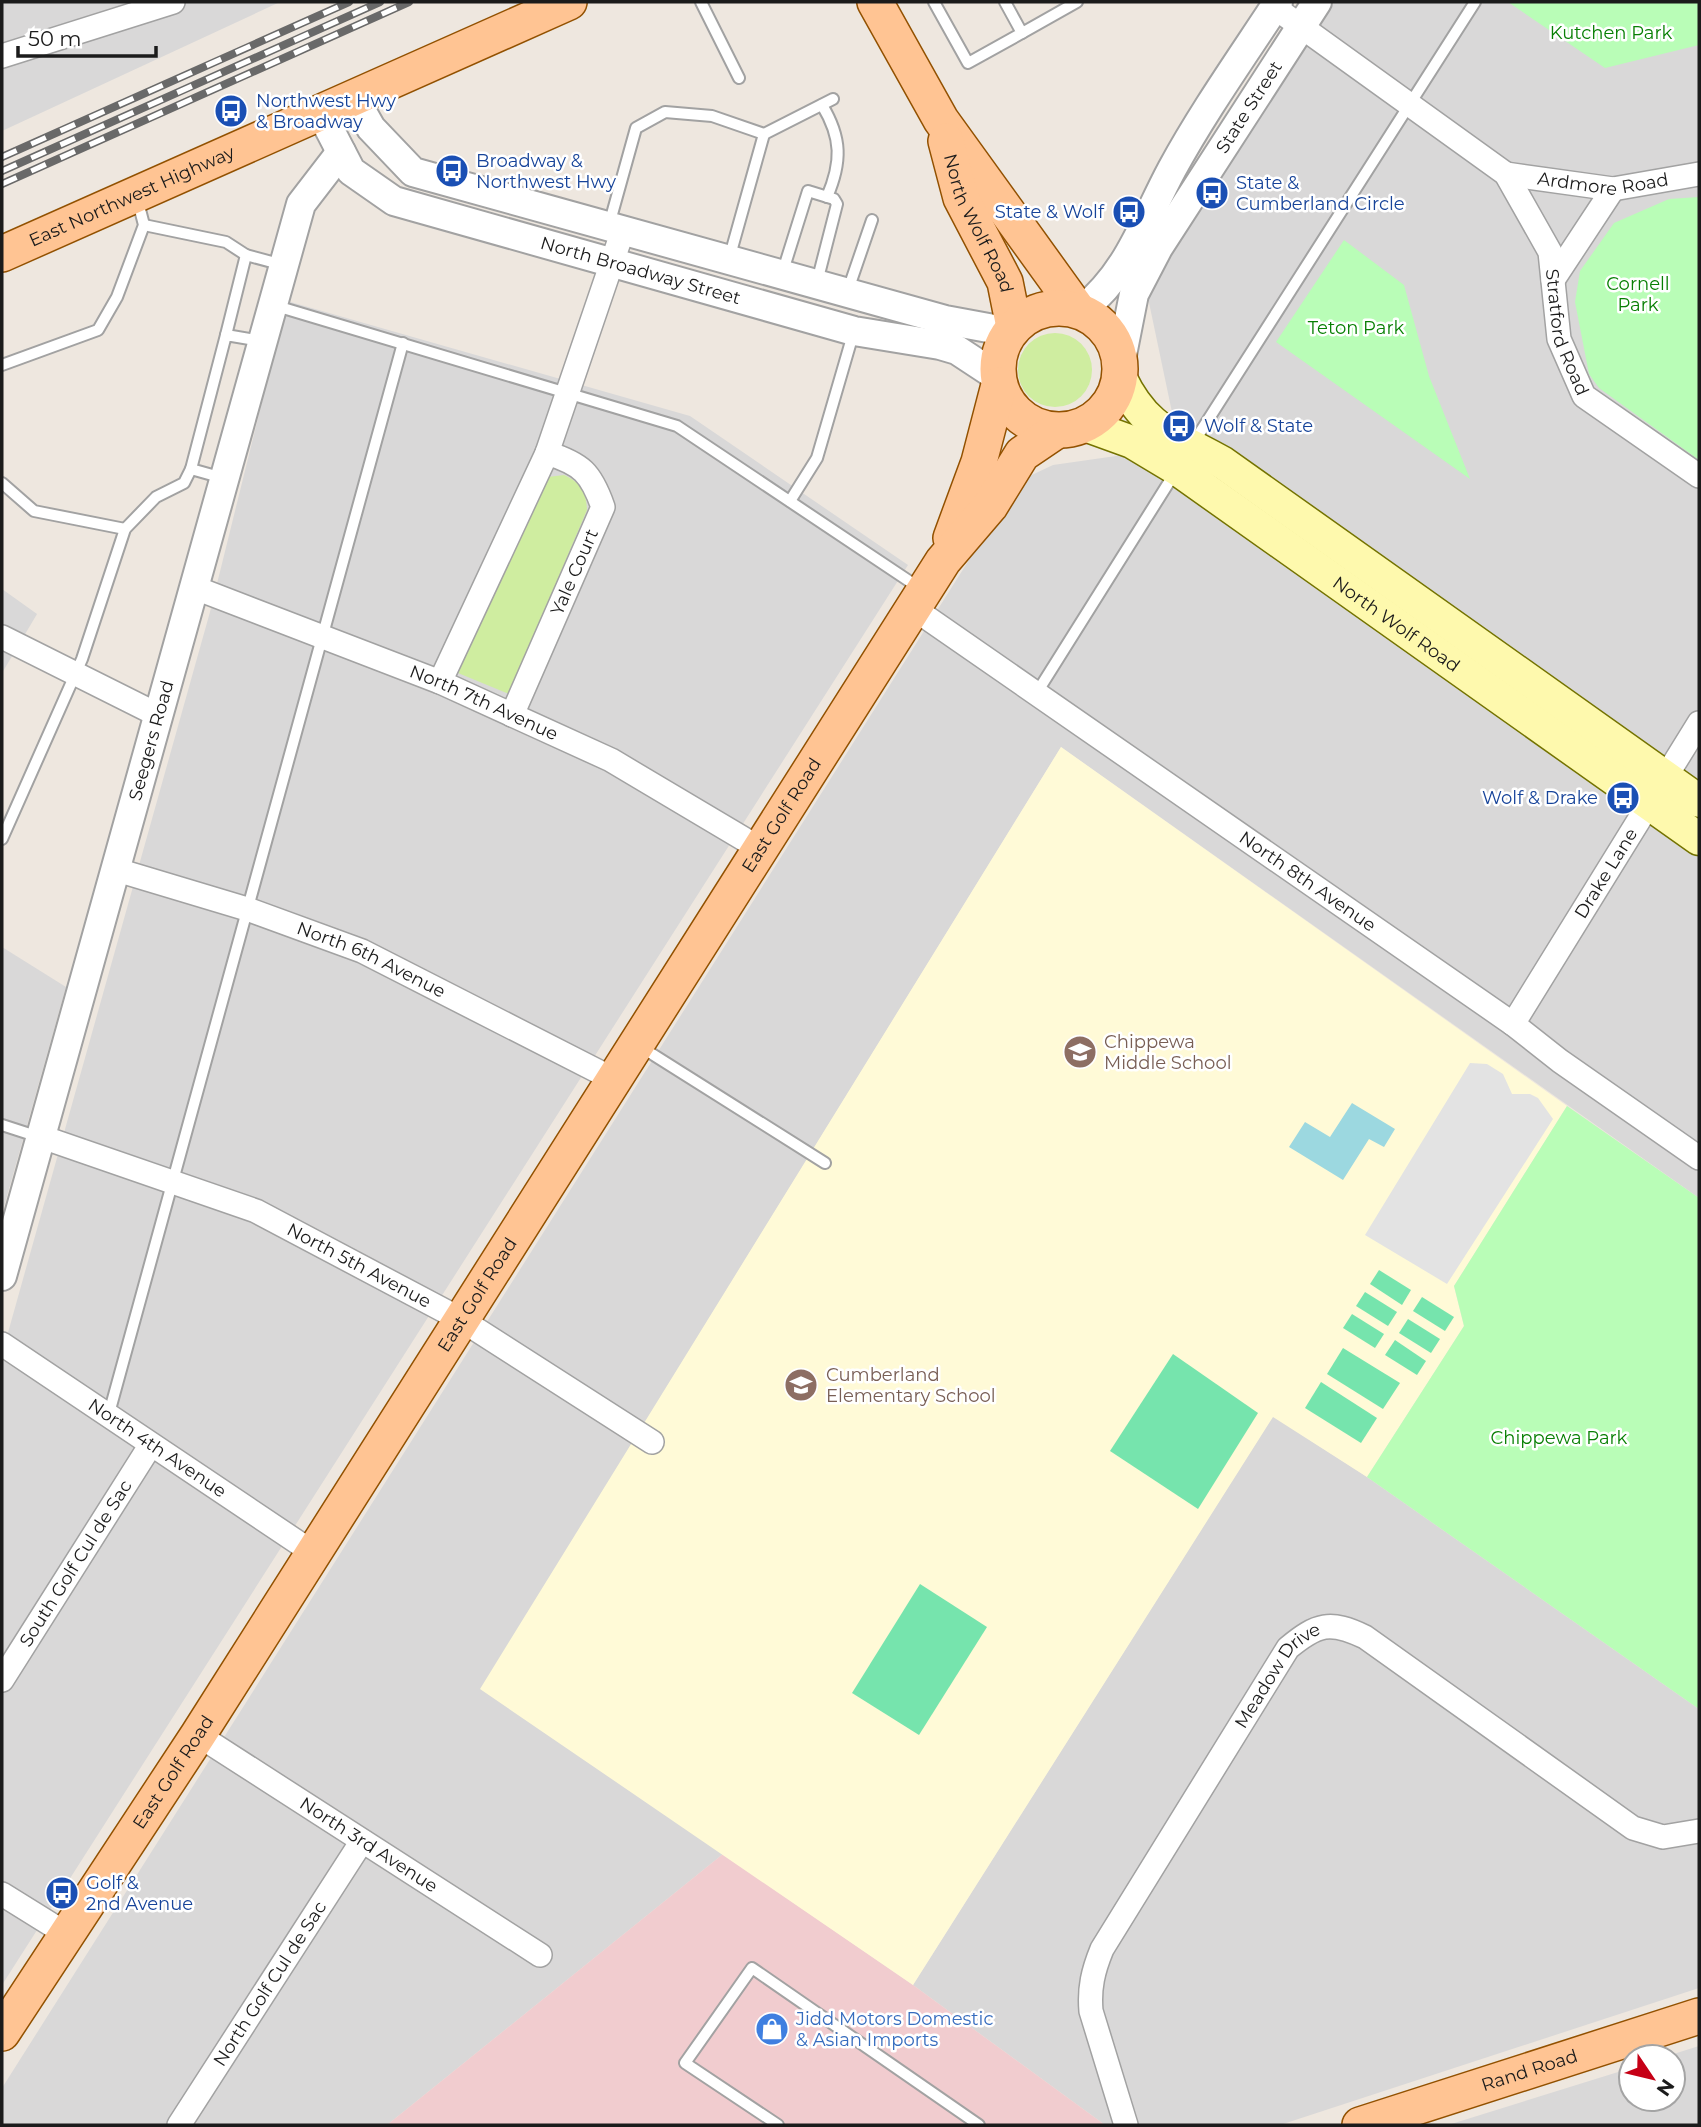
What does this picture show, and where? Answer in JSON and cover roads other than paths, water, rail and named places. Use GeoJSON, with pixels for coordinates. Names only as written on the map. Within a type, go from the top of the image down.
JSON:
{"type":"FeatureCollection","features":[{"type":"Feature","properties":{"kind":"main road","name":"East Northwest Highway"},"geometry":{"type":"LineString","coordinates":[[2,254],[140,210],[321,113],[569,2]]}},
{"type":"Feature","properties":{"kind":"main road","name":"North Wolf Road"},"geometry":{"type":"LineString","coordinates":[[875,2],[941,120],[1079,311]]}},
{"type":"Feature","properties":{"kind":"main road","name":"North Wolf Road"},"geometry":{"type":"LineString","coordinates":[[941,120],[961,198],[1005,282],[1012,329]]}},
{"type":"Feature","properties":{"kind":"main road"},"geometry":{"type":"LineString","coordinates":[[1055,307],[1079,311],[1101,324],[1115,342],[1120,371],[1114,397],[1101,413],[1070,428],[1037,427],[1020,417],[1007,403],[998,381],[1002,345],[1012,329],[1033,313],[1055,307]]}},
{"type":"Feature","properties":{"kind":"main road","name":"North Wolf Road"},"geometry":{"type":"LineString","coordinates":[[1120,371],[1132,403],[1184,457],[1657,790],[1699,839]]}},
{"type":"Feature","properties":{"kind":"main road","name":"East Golf Road"},"geometry":{"type":"LineString","coordinates":[[943,561],[979,462],[998,381]]}},
{"type":"Feature","properties":{"kind":"main road","name":"North Wolf Road"},"geometry":{"type":"LineString","coordinates":[[1070,428],[1184,457]]}},
{"type":"Feature","properties":{"kind":"main road","name":"East Golf Road"},"geometry":{"type":"LineString","coordinates":[[4,2034],[198,1735],[943,561],[990,506],[1022,454],[1070,428]]}},
{"type":"Feature","properties":{"kind":"main road","name":"North Wolf Road"},"geometry":{"type":"LineString","coordinates":[[1657,790],[1699,802]]}},
{"type":"Feature","properties":{"kind":"main road","name":"Rand Road"},"geometry":{"type":"LineString","coordinates":[[1360,2125],[1699,2016]]}},
{"type":"Feature","properties":{"kind":"street"},"geometry":{"type":"LineString","coordinates":[[2,56],[173,2]]}},
{"type":"Feature","properties":{"kind":"street","name":"State Street"},"geometry":{"type":"LineString","coordinates":[[1120,371],[1135,295],[1158,248],[1317,2]]}},
{"type":"Feature","properties":{"kind":"street","name":"State Street"},"geometry":{"type":"LineString","coordinates":[[1079,311],[1101,295],[1127,262],[1172,168],[1272,4]]}},
{"type":"Feature","properties":{"kind":"street","name":"Stratford Road"},"geometry":{"type":"LineString","coordinates":[[1272,4],[1506,174],[1550,252],[1559,339],[1584,396],[1699,476]]}},
{"type":"Feature","properties":{"kind":"street","name":"North Broadway Street"},"geometry":{"type":"LineString","coordinates":[[354,98],[370,128],[413,172],[615,231],[945,320],[1012,329]]}},
{"type":"Feature","properties":{"kind":"street"},"geometry":{"type":"LineString","coordinates":[[321,113],[346,130],[372,159],[389,170],[413,172]]}},
{"type":"Feature","properties":{"kind":"street","name":"North Broadway Street"},"geometry":{"type":"LineString","coordinates":[[321,113],[351,171],[394,201],[854,331],[957,350],[998,381]]}},
{"type":"Feature","properties":{"kind":"street","name":"Seegers Road"},"geometry":{"type":"LineString","coordinates":[[2,1276],[301,204],[341,152]]}},
{"type":"Feature","properties":{"kind":"street","name":"Ardmore Road"},"geometry":{"type":"LineString","coordinates":[[1506,174],[1613,189],[1699,174]]}},
{"type":"Feature","properties":{"kind":"street"},"geometry":{"type":"LineString","coordinates":[[301,204],[363,180]]}},
{"type":"Feature","properties":{"kind":"street"},"geometry":{"type":"LineString","coordinates":[[1553,280],[1613,189]]}},
{"type":"Feature","properties":{"kind":"street"},"geometry":{"type":"LineString","coordinates":[[440,682],[547,453],[570,392],[611,264],[615,231]]}},
{"type":"Feature","properties":{"kind":"street","name":"Yale Court"},"geometry":{"type":"LineString","coordinates":[[512,715],[603,507],[594,480],[573,461],[547,453]]}},
{"type":"Feature","properties":{"kind":"street","name":"North 7th Avenue"},"geometry":{"type":"LineString","coordinates":[[193,587],[440,682],[611,760],[759,848]]}},
{"type":"Feature","properties":{"kind":"street","name":"North 8th Avenue"},"geometry":{"type":"LineString","coordinates":[[918,600],[1036,694],[1513,1024],[1560,1061],[1699,1158]]}},
{"type":"Feature","properties":{"kind":"street"},"geometry":{"type":"LineString","coordinates":[[2,637],[158,715]]}},
{"type":"Feature","properties":{"kind":"street","name":"Drake Lane"},"geometry":{"type":"LineString","coordinates":[[1513,1024],[1699,723]]}},
{"type":"Feature","properties":{"kind":"street","name":"North 6th Avenue"},"geometry":{"type":"LineString","coordinates":[[117,870],[247,909],[362,951],[613,1079]]}},
{"type":"Feature","properties":{"kind":"street","name":"North 5th Avenue"},"geometry":{"type":"LineString","coordinates":[[42,1137],[256,1211],[460,1319],[652,1442]]}},
{"type":"Feature","properties":{"kind":"street","name":"North 4th Avenue"},"geometry":{"type":"LineString","coordinates":[[2,1344],[150,1446],[312,1552]]}},
{"type":"Feature","properties":{"kind":"street","name":"South Golf Cul de Sac"},"geometry":{"type":"LineString","coordinates":[[2,1680],[150,1446]]}},
{"type":"Feature","properties":{"kind":"street","name":"Meadow Drive"},"geometry":{"type":"LineString","coordinates":[[1126,2125],[1091,2011],[1089,1992],[1092,1974],[1102,1949],[1288,1648],[1305,1634],[1325,1625],[1344,1627],[1365,1637],[1633,1828],[1662,1837],[1699,1831]]}},
{"type":"Feature","properties":{"kind":"street","name":"North 3rd Avenue"},"geometry":{"type":"LineString","coordinates":[[198,1735],[540,1955]]}},
{"type":"Feature","properties":{"kind":"street","name":"North Golf Cul de Sac"},"geometry":{"type":"LineString","coordinates":[[179,2125],[362,1841]]}},
{"type":"Feature","properties":{"kind":"street"},"geometry":{"type":"LineString","coordinates":[[2,1894],[68,1935]]}},
{"type":"Feature","properties":{"kind":"lane"},"geometry":{"type":"LineString","coordinates":[[701,2],[739,78]]}},
{"type":"Feature","properties":{"kind":"lane"},"geometry":{"type":"LineString","coordinates":[[934,2],[968,63],[1077,2]]}},
{"type":"Feature","properties":{"kind":"lane"},"geometry":{"type":"LineString","coordinates":[[1005,2],[1022,33]]}},
{"type":"Feature","properties":{"kind":"lane"},"geometry":{"type":"LineString","coordinates":[[1036,694],[1475,2]]}},
{"type":"Feature","properties":{"kind":"lane"},"geometry":{"type":"LineString","coordinates":[[615,231],[636,128],[665,112],[712,116],[764,134],[827,102],[838,142],[835,180],[827,197]]}},
{"type":"Feature","properties":{"kind":"lane"},"geometry":{"type":"LineString","coordinates":[[729,261],[764,134]]}},
{"type":"Feature","properties":{"kind":"lane"},"geometry":{"type":"LineString","coordinates":[[781,276],[808,191],[827,197],[837,204],[816,285]]}},
{"type":"Feature","properties":{"kind":"lane"},"geometry":{"type":"LineString","coordinates":[[2,365],[98,330],[117,297],[140,210],[226,242],[246,255],[283,265]]}},
{"type":"Feature","properties":{"kind":"lane"},"geometry":{"type":"LineString","coordinates":[[847,293],[872,220]]}},
{"type":"Feature","properties":{"kind":"lane"},"geometry":{"type":"LineString","coordinates":[[2,839],[76,674],[125,529],[156,498],[184,483],[191,468],[246,255]]}},
{"type":"Feature","properties":{"kind":"lane"},"geometry":{"type":"LineString","coordinates":[[271,305],[677,426],[790,501],[918,600]]}},
{"type":"Feature","properties":{"kind":"lane"},"geometry":{"type":"LineString","coordinates":[[790,501],[817,458],[854,331]]}},
{"type":"Feature","properties":{"kind":"lane"},"geometry":{"type":"LineString","coordinates":[[226,335],[261,341]]}},
{"type":"Feature","properties":{"kind":"lane"},"geometry":{"type":"LineString","coordinates":[[108,1417],[403,344]]}},
{"type":"Feature","properties":{"kind":"lane"},"geometry":{"type":"LineString","coordinates":[[191,468],[223,478]]}},
{"type":"Feature","properties":{"kind":"lane"},"geometry":{"type":"LineString","coordinates":[[2,483],[34,511],[125,529]]}},
{"type":"Feature","properties":{"kind":"lane"},"geometry":{"type":"LineString","coordinates":[[636,1043],[825,1163]]}},
{"type":"Feature","properties":{"kind":"lane"},"geometry":{"type":"LineString","coordinates":[[2,1125],[42,1137]]}},
{"type":"Feature","properties":{"kind":"lane"},"geometry":{"type":"LineString","coordinates":[[778,2125],[685,2063],[752,1968],[976,2124]]}},
{"type":"Feature","properties":{"kind":"water"},"geometry":{"type":"Polygon","coordinates":[[[1352,1103],[1395,1129],[1384,1147],[1369,1139],[1343,1180],[1289,1147],[1305,1122],[1330,1137],[1352,1103]]]}},
{"type":"Feature","properties":{"kind":"railway"},"geometry":{"type":"LineString","coordinates":[[2,157],[349,2]]}},
{"type":"Feature","properties":{"kind":"railway"},"geometry":{"type":"LineString","coordinates":[[2,171],[380,2]]}},
{"type":"Feature","properties":{"kind":"railway"},"geometry":{"type":"LineString","coordinates":[[2,184],[409,2]]}},
{"type":"Feature","properties":{"kind":"place","name":"Northwest Hwy & Broadway"},"geometry":{"type":"Point","coordinates":[231,111]}},
{"type":"Feature","properties":{"kind":"place","name":"Broadway & Northwest Hwy"},"geometry":{"type":"Point","coordinates":[452,171]}},
{"type":"Feature","properties":{"kind":"place","name":"State & Cumberland Circle"},"geometry":{"type":"Point","coordinates":[1212,193]}},
{"type":"Feature","properties":{"kind":"place","name":"State & Wolf"},"geometry":{"type":"Point","coordinates":[1129,212]}},
{"type":"Feature","properties":{"kind":"place","name":"Wolf & State"},"geometry":{"type":"Point","coordinates":[1179,426]}},
{"type":"Feature","properties":{"kind":"place","name":"Wolf & Drake"},"geometry":{"type":"Point","coordinates":[1623,798]}},
{"type":"Feature","properties":{"kind":"place","name":"Chippewa Middle School"},"geometry":{"type":"Point","coordinates":[1080,1052]}},
{"type":"Feature","properties":{"kind":"place","name":"Cumberland Elementary School"},"geometry":{"type":"Point","coordinates":[801,1385]}},
{"type":"Feature","properties":{"kind":"place","name":"Golf & 2nd Avenue"},"geometry":{"type":"Point","coordinates":[62,1893]}},
{"type":"Feature","properties":{"kind":"place","name":"Jidd Motors Domestic & Asian Imports"},"geometry":{"type":"Point","coordinates":[772,2029]}},
{"type":"Feature","properties":{"kind":"park label","name":"Kutchen Park"},"geometry":{"type":"Point","coordinates":[1611,33]}},
{"type":"Feature","properties":{"kind":"park label","name":"Cornell Park"},"geometry":{"type":"Point","coordinates":[1638,294]}},
{"type":"Feature","properties":{"kind":"park label","name":"Teton Park"},"geometry":{"type":"Point","coordinates":[1356,328]}},
{"type":"Feature","properties":{"kind":"park label","name":"Chippewa Park"},"geometry":{"type":"Point","coordinates":[1559,1438]}}]}
